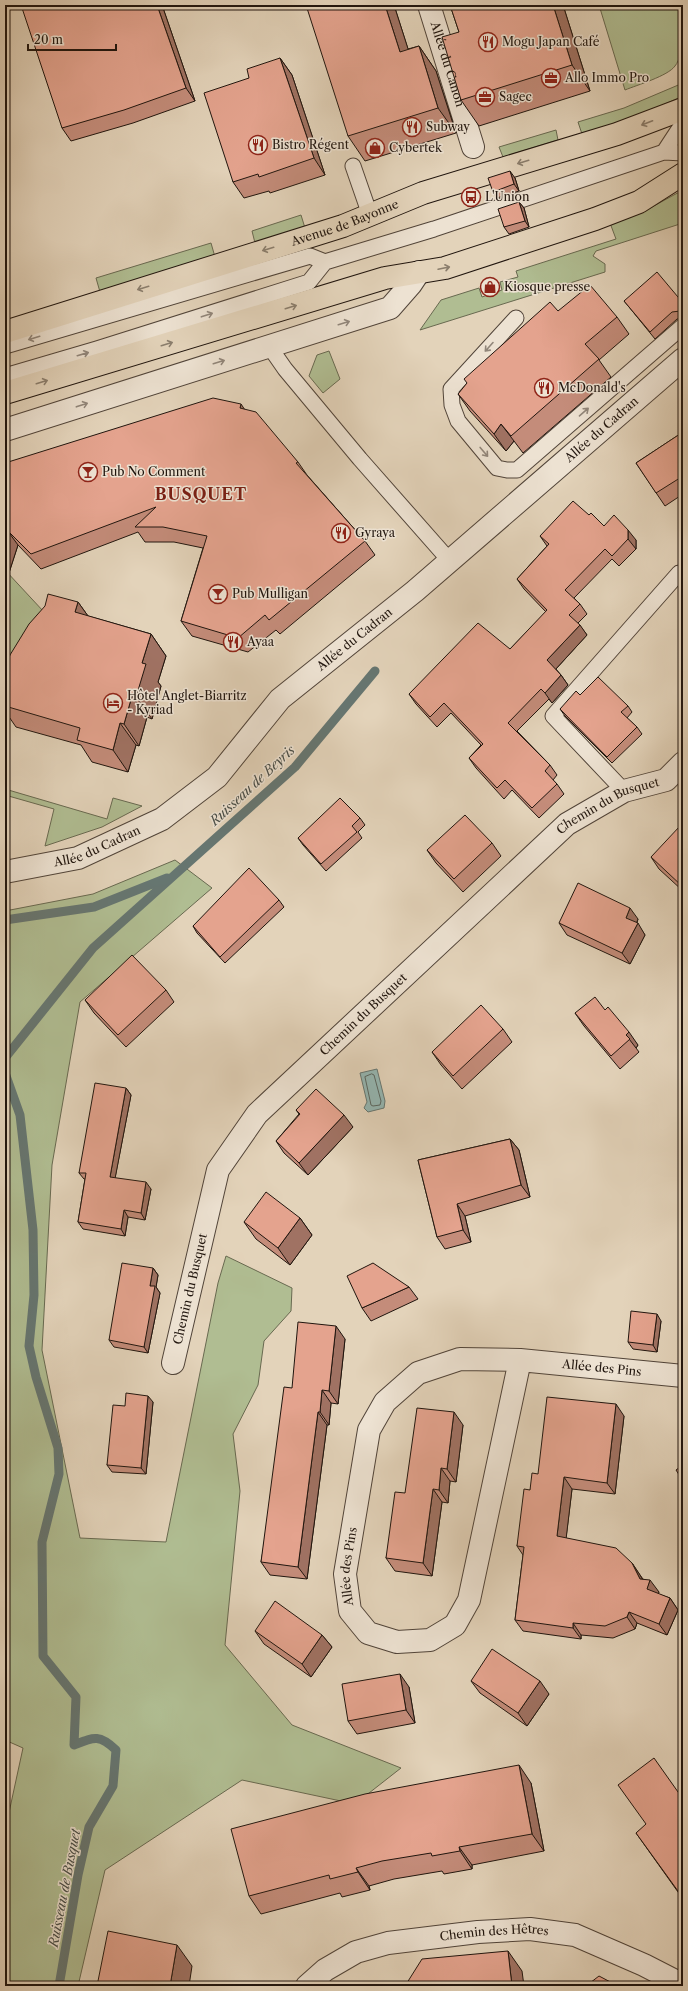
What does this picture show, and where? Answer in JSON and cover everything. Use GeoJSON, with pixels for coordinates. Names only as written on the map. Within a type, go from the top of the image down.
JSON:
{"type":"FeatureCollection","features":[{"type":"Feature","properties":{"kind":"main road","name":"Avenue de Bayonne"},"geometry":{"type":"LineString","coordinates":[[5,332],[343,226],[423,193],[617,134],[683,109]]}},
{"type":"Feature","properties":{"kind":"main road"},"geometry":{"type":"LineString","coordinates":[[5,393],[385,278],[445,268],[596,219],[639,202],[683,174]]}},
{"type":"Feature","properties":{"kind":"street","name":"Allée du Canon"},"geometry":{"type":"LineString","coordinates":[[429,5],[473,147]]}},
{"type":"Feature","properties":{"kind":"street"},"geometry":{"type":"LineString","coordinates":[[5,430],[390,308],[411,284],[419,272]]}},
{"type":"Feature","properties":{"kind":"street","name":"Allée du Cadran"},"geometry":{"type":"LineString","coordinates":[[5,872],[78,858],[162,819],[217,777],[280,699],[414,591],[683,359]]}},
{"type":"Feature","properties":{"kind":"street","name":"Chemin du Busquet"},"geometry":{"type":"LineString","coordinates":[[173,1363],[218,1170],[257,1114],[567,824],[624,791],[666,780],[683,763]]}},
{"type":"Feature","properties":{"kind":"street","name":"Allée des Pins"},"geometry":{"type":"LineString","coordinates":[[520,1360],[469,1600],[455,1625],[430,1640],[397,1642],[368,1633],[350,1611],[345,1574],[369,1430],[385,1402],[418,1373],[460,1359],[520,1360],[683,1376]]}},
{"type":"Feature","properties":{"kind":"street","name":"Chemin des Hêtres"},"geometry":{"type":"LineString","coordinates":[[307,1986],[326,1970],[356,1952],[388,1943],[478,1932],[530,1929],[575,1935],[683,1984]]}},
{"type":"Feature","properties":{"kind":"lane"},"geometry":{"type":"LineString","coordinates":[[664,152],[683,123]]}},
{"type":"Feature","properties":{"kind":"lane"},"geometry":{"type":"LineString","coordinates":[[5,376],[98,350],[309,282],[325,262],[434,229],[664,152],[683,153]]}},
{"type":"Feature","properties":{"kind":"lane"},"geometry":{"type":"LineString","coordinates":[[353,166],[370,215]]}},
{"type":"Feature","properties":{"kind":"lane"},"geometry":{"type":"LineString","coordinates":[[5,346],[310,256],[325,262]]}},
{"type":"Feature","properties":{"kind":"lane"},"geometry":{"type":"LineString","coordinates":[[516,318],[451,389],[452,405],[458,421],[497,468],[507,470],[517,470],[683,326]]}},
{"type":"Feature","properties":{"kind":"lane"},"geometry":{"type":"LineString","coordinates":[[269,346],[285,369],[360,459],[449,560]]}},
{"type":"Feature","properties":{"kind":"lane"},"geometry":{"type":"LineString","coordinates":[[624,791],[553,716],[679,573]]}},
{"type":"Feature","properties":{"kind":"green space"},"geometry":{"type":"Polygon","coordinates":[[[599,5],[683,5],[682,45],[678,61],[675,66],[659,77],[625,90],[599,5]]]}},
{"type":"Feature","properties":{"kind":"green space"},"geometry":{"type":"Polygon","coordinates":[[[683,83],[683,96],[631,119],[582,134],[578,122],[624,108],[683,83]]]}},
{"type":"Feature","properties":{"kind":"green space"},"geometry":{"type":"Polygon","coordinates":[[[556,130],[558,140],[503,157],[499,147],[556,130]]]}},
{"type":"Feature","properties":{"kind":"green space"},"geometry":{"type":"Polygon","coordinates":[[[683,190],[683,223],[596,251],[593,256],[605,264],[605,272],[420,330],[441,300],[479,288],[482,297],[502,290],[500,282],[518,277],[516,271],[616,239],[610,223],[650,208],[683,190]]]}},
{"type":"Feature","properties":{"kind":"green space"},"geometry":{"type":"Polygon","coordinates":[[[301,215],[305,228],[255,243],[252,231],[301,215]]]}},
{"type":"Feature","properties":{"kind":"green space"},"geometry":{"type":"Polygon","coordinates":[[[211,243],[215,257],[100,292],[96,278],[211,243]]]}},
{"type":"Feature","properties":{"kind":"green space"},"geometry":{"type":"Polygon","coordinates":[[[329,351],[340,379],[323,393],[309,376],[317,355],[329,351]]]}},
{"type":"Feature","properties":{"kind":"green space"},"geometry":{"type":"Polygon","coordinates":[[[5,570],[44,612],[5,687],[6,584],[5,570]]]}},
{"type":"Feature","properties":{"kind":"green space"},"geometry":{"type":"Polygon","coordinates":[[[5,789],[107,819],[113,798],[142,806],[102,827],[45,846],[54,809],[5,795],[5,789]]]}},
{"type":"Feature","properties":{"kind":"green space"},"geometry":{"type":"Polygon","coordinates":[[[175,860],[212,888],[80,1002],[52,1165],[42,1350],[80,1538],[166,1542],[218,1283],[226,1256],[292,1288],[291,1311],[264,1341],[258,1385],[233,1434],[240,1491],[225,1645],[292,1725],[401,1768],[355,1804],[242,1780],[105,1870],[78,1986],[5,1986],[5,1831],[23,1748],[5,1740],[5,911],[93,894],[175,860]]]}},
{"type":"Feature","properties":{"kind":"water"},"geometry":{"type":"Polygon","coordinates":[[[377,1069],[385,1101],[384,1108],[368,1112],[364,1108],[367,1102],[360,1073],[377,1069]]]}},
{"type":"Feature","properties":{"kind":"building"},"geometry":{"type":"Polygon","coordinates":[[[21,5],[157,5],[186,88],[124,110],[62,128],[21,5]]]}},
{"type":"Feature","properties":{"kind":"building"},"geometry":{"type":"Polygon","coordinates":[[[306,5],[385,5],[400,52],[419,46],[438,108],[348,136],[306,5]]]}},
{"type":"Feature","properties":{"kind":"building"},"geometry":{"type":"Polygon","coordinates":[[[450,5],[553,5],[572,65],[461,100],[442,37],[459,32],[450,5]]]}},
{"type":"Feature","properties":{"kind":"building","name":"Bistro Régent"},"geometry":{"type":"Polygon","coordinates":[[[280,58],[314,158],[259,177],[258,174],[233,182],[204,93],[249,78],[247,69],[280,58]]]}},
{"type":"Feature","properties":{"kind":"building"},"geometry":{"type":"Polygon","coordinates":[[[510,171],[514,184],[493,192],[488,178],[510,171]]]}},
{"type":"Feature","properties":{"kind":"building"},"geometry":{"type":"Polygon","coordinates":[[[519,202],[525,221],[504,227],[498,209],[519,202]]]}},
{"type":"Feature","properties":{"kind":"building"},"geometry":{"type":"Polygon","coordinates":[[[657,272],[683,303],[683,308],[680,311],[672,312],[650,332],[624,301],[657,272]]]}},
{"type":"Feature","properties":{"kind":"building"},"geometry":{"type":"Polygon","coordinates":[[[590,285],[617,317],[585,344],[599,359],[511,436],[501,424],[494,434],[458,394],[467,383],[464,379],[550,302],[558,311],[590,285]]]}},
{"type":"Feature","properties":{"kind":"building"},"geometry":{"type":"Polygon","coordinates":[[[213,398],[241,404],[240,408],[256,412],[298,462],[296,463],[365,541],[269,620],[265,615],[238,638],[181,621],[207,536],[163,527],[135,527],[156,507],[31,554],[7,530],[5,538],[5,463],[213,398]]]}},
{"type":"Feature","properties":{"kind":"building"},"geometry":{"type":"Polygon","coordinates":[[[683,432],[683,476],[656,493],[636,463],[683,432]]]}},
{"type":"Feature","properties":{"kind":"building"},"geometry":{"type":"Polygon","coordinates":[[[573,501],[589,515],[591,513],[604,526],[614,515],[628,530],[628,539],[612,556],[605,549],[565,590],[580,604],[569,615],[580,625],[547,660],[561,675],[545,693],[541,689],[508,723],[550,765],[545,771],[557,784],[532,808],[505,780],[497,788],[469,758],[483,744],[444,703],[430,717],[409,694],[478,623],[510,649],[547,610],[517,579],[549,544],[540,536],[573,501]]]}},
{"type":"Feature","properties":{"kind":"building"},"geometry":{"type":"Polygon","coordinates":[[[48,594],[78,602],[75,612],[151,634],[142,663],[146,664],[136,697],[132,696],[124,724],[120,723],[113,750],[77,740],[80,728],[5,706],[5,692],[8,683],[5,683],[5,670],[10,655],[29,624],[45,606],[48,594]]]}},
{"type":"Feature","properties":{"kind":"building"},"geometry":{"type":"Polygon","coordinates":[[[598,677],[628,706],[621,712],[637,727],[607,757],[560,709],[576,691],[580,695],[598,677]]]}},
{"type":"Feature","properties":{"kind":"building"},"geometry":{"type":"Polygon","coordinates":[[[340,798],[360,818],[352,826],[357,832],[321,864],[298,838],[340,798]]]}},
{"type":"Feature","properties":{"kind":"building"},"geometry":{"type":"Polygon","coordinates":[[[465,815],[492,843],[454,879],[427,850],[465,815]]]}},
{"type":"Feature","properties":{"kind":"building"},"geometry":{"type":"Polygon","coordinates":[[[680,826],[683,828],[683,887],[651,857],[680,826]]]}},
{"type":"Feature","properties":{"kind":"building"},"geometry":{"type":"Polygon","coordinates":[[[249,868],[279,900],[220,957],[193,926],[249,868]]]}},
{"type":"Feature","properties":{"kind":"building"},"geometry":{"type":"Polygon","coordinates":[[[578,883],[630,908],[626,918],[638,923],[622,953],[559,923],[578,883]]]}},
{"type":"Feature","properties":{"kind":"building"},"geometry":{"type":"Polygon","coordinates":[[[132,955],[166,990],[118,1035],[85,1000],[132,955]]]}},
{"type":"Feature","properties":{"kind":"building"},"geometry":{"type":"Polygon","coordinates":[[[595,997],[605,1010],[608,1007],[629,1032],[626,1035],[630,1039],[611,1056],[575,1013],[595,997]]]}},
{"type":"Feature","properties":{"kind":"building"},"geometry":{"type":"Polygon","coordinates":[[[481,1005],[503,1029],[453,1076],[432,1052],[481,1005]]]}},
{"type":"Feature","properties":{"kind":"building"},"geometry":{"type":"Polygon","coordinates":[[[95,1083],[126,1088],[110,1177],[146,1182],[141,1213],[124,1210],[121,1229],[78,1222],[86,1173],[79,1173],[95,1083]]]}},
{"type":"Feature","properties":{"kind":"building"},"geometry":{"type":"Polygon","coordinates":[[[316,1089],[344,1115],[299,1163],[276,1141],[300,1114],[296,1110],[316,1089]]]}},
{"type":"Feature","properties":{"kind":"building"},"geometry":{"type":"Polygon","coordinates":[[[510,1139],[521,1185],[457,1204],[463,1230],[437,1237],[418,1160],[510,1139]]]}},
{"type":"Feature","properties":{"kind":"building"},"geometry":{"type":"Polygon","coordinates":[[[266,1192],[300,1218],[278,1248],[244,1222],[266,1192]]]}},
{"type":"Feature","properties":{"kind":"building"},"geometry":{"type":"Polygon","coordinates":[[[122,1263],[153,1268],[150,1286],[155,1286],[144,1347],[109,1340],[122,1263]]]}},
{"type":"Feature","properties":{"kind":"building"},"geometry":{"type":"Polygon","coordinates":[[[373,1263],[409,1287],[362,1308],[347,1276],[373,1263]]]}},
{"type":"Feature","properties":{"kind":"building"},"geometry":{"type":"Polygon","coordinates":[[[631,1311],[657,1314],[653,1345],[628,1342],[631,1311]]]}},
{"type":"Feature","properties":{"kind":"building"},"geometry":{"type":"Polygon","coordinates":[[[298,1322],[336,1326],[329,1391],[322,1390],[320,1412],[318,1412],[298,1567],[261,1562],[284,1387],[292,1388],[298,1322]]]}},
{"type":"Feature","properties":{"kind":"building"},"geometry":{"type":"Polygon","coordinates":[[[126,1393],[148,1396],[141,1468],[107,1465],[113,1405],[125,1406],[126,1393]]]}},
{"type":"Feature","properties":{"kind":"building"},"geometry":{"type":"Polygon","coordinates":[[[547,1397],[616,1404],[607,1483],[564,1477],[557,1536],[616,1548],[632,1563],[640,1579],[650,1580],[647,1589],[670,1598],[659,1624],[629,1612],[627,1617],[605,1626],[573,1623],[573,1628],[515,1620],[524,1547],[517,1546],[524,1489],[530,1490],[532,1473],[538,1474],[547,1397]]]}},
{"type":"Feature","properties":{"kind":"building"},"geometry":{"type":"Polygon","coordinates":[[[417,1408],[454,1412],[447,1469],[441,1468],[439,1490],[433,1489],[423,1563],[386,1558],[395,1492],[405,1493],[417,1408]]]}},
{"type":"Feature","properties":{"kind":"building"},"geometry":{"type":"Polygon","coordinates":[[[683,1465],[683,1481],[676,1470],[683,1465]]]}},
{"type":"Feature","properties":{"kind":"building"},"geometry":{"type":"Polygon","coordinates":[[[275,1601],[322,1635],[302,1664],[255,1631],[275,1601]]]}},
{"type":"Feature","properties":{"kind":"building"},"geometry":{"type":"Polygon","coordinates":[[[492,1649],[540,1681],[518,1713],[471,1681],[492,1649]]]}},
{"type":"Feature","properties":{"kind":"building"},"geometry":{"type":"Polygon","coordinates":[[[400,1674],[406,1710],[348,1721],[342,1684],[400,1674]]]}},
{"type":"Feature","properties":{"kind":"building"},"geometry":{"type":"Polygon","coordinates":[[[654,1758],[683,1799],[683,1898],[636,1833],[646,1824],[618,1785],[654,1758]]]}},
{"type":"Feature","properties":{"kind":"building"},"geometry":{"type":"Polygon","coordinates":[[[519,1765],[532,1834],[459,1847],[460,1851],[432,1856],[431,1853],[382,1861],[356,1868],[358,1872],[330,1879],[329,1875],[249,1896],[231,1829],[365,1794],[519,1765]]]}},
{"type":"Feature","properties":{"kind":"building"},"geometry":{"type":"Polygon","coordinates":[[[108,1931],[177,1945],[170,1986],[97,1986],[108,1931]]]}},
{"type":"Feature","properties":{"kind":"building"},"geometry":{"type":"Polygon","coordinates":[[[508,1951],[512,1986],[405,1986],[422,1959],[508,1951]]]}},
{"type":"Feature","properties":{"kind":"building"},"geometry":{"type":"Polygon","coordinates":[[[599,1976],[618,1986],[586,1986],[599,1976]]]}},
{"type":"Feature","properties":{"kind":"waterway","name":"Ruisseau de Beyris"},"geometry":{"type":"LineString","coordinates":[[5,1058],[93,948],[295,767],[375,671]]}},
{"type":"Feature","properties":{"kind":"waterway"},"geometry":{"type":"LineString","coordinates":[[5,920],[94,907],[167,878]]}},
{"type":"Feature","properties":{"kind":"waterway","name":"Ruisseau de Busquet"},"geometry":{"type":"LineString","coordinates":[[5,1073],[20,1115],[33,1230],[34,1295],[29,1346],[36,1377],[58,1448],[59,1474],[42,1542],[43,1656],[76,1697],[74,1745],[96,1738],[105,1741],[116,1750],[113,1786],[89,1827],[78,1875],[59,1986]]}},
{"type":"Feature","properties":{"kind":"place","name":"Mogu Japan Café"},"geometry":{"type":"Point","coordinates":[488,42]}},
{"type":"Feature","properties":{"kind":"place","name":"Allo Immo Pro"},"geometry":{"type":"Point","coordinates":[551,78]}},
{"type":"Feature","properties":{"kind":"place","name":"Sagec"},"geometry":{"type":"Point","coordinates":[485,97]}},
{"type":"Feature","properties":{"kind":"place","name":"Subway"},"geometry":{"type":"Point","coordinates":[412,127]}},
{"type":"Feature","properties":{"kind":"place","name":"Bistro Régent"},"geometry":{"type":"Point","coordinates":[258,145]}},
{"type":"Feature","properties":{"kind":"place","name":"Cybertek"},"geometry":{"type":"Point","coordinates":[375,148]}},
{"type":"Feature","properties":{"kind":"place","name":"L'Union"},"geometry":{"type":"Point","coordinates":[471,197]}},
{"type":"Feature","properties":{"kind":"place","name":"Kiosque presse"},"geometry":{"type":"Point","coordinates":[490,287]}},
{"type":"Feature","properties":{"kind":"place","name":"McDonald's"},"geometry":{"type":"Point","coordinates":[544,388]}},
{"type":"Feature","properties":{"kind":"place","name":"Pub No Comment"},"geometry":{"type":"Point","coordinates":[88,472]}},
{"type":"Feature","properties":{"kind":"place","name":"Gyraya"},"geometry":{"type":"Point","coordinates":[341,533]}},
{"type":"Feature","properties":{"kind":"place","name":"Pub Mulligan"},"geometry":{"type":"Point","coordinates":[218,594]}},
{"type":"Feature","properties":{"kind":"place","name":"Ayaa"},"geometry":{"type":"Point","coordinates":[233,642]}},
{"type":"Feature","properties":{"kind":"place","name":"Hôtel Anglet-Biarritz - Kyriad"},"geometry":{"type":"Point","coordinates":[113,703]}},
{"type":"Feature","properties":{"kind":"district","name":"BUSQUET"},"geometry":{"type":"Point","coordinates":[201,494]}}]}
